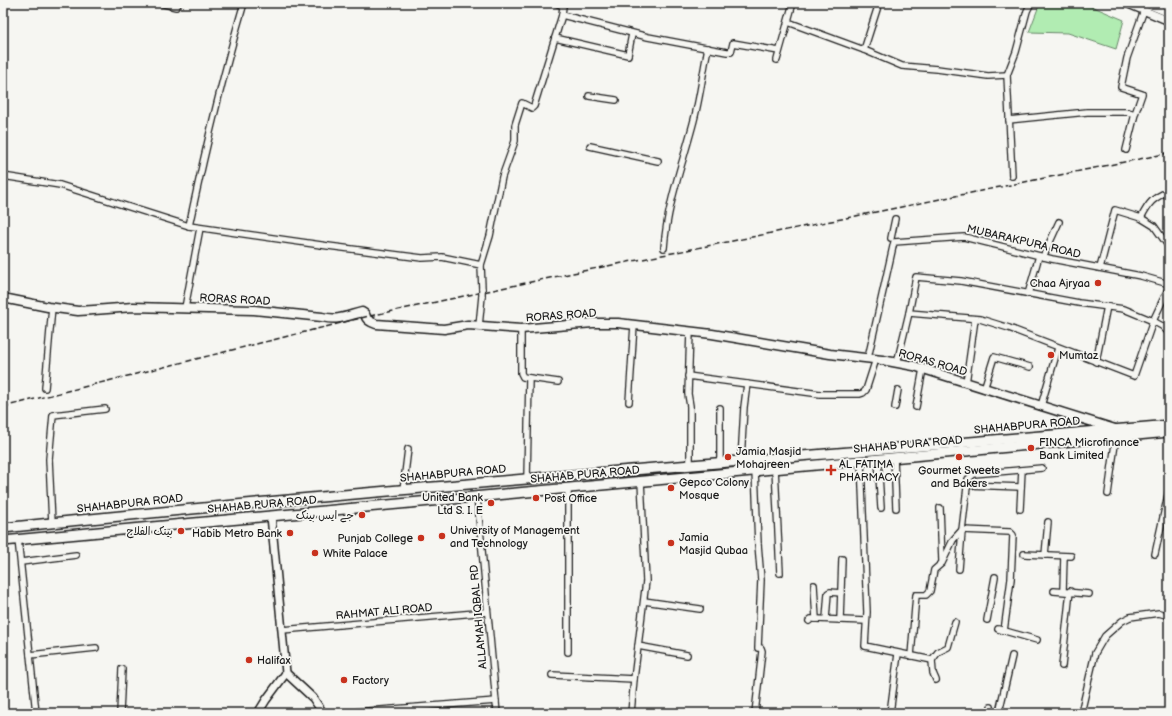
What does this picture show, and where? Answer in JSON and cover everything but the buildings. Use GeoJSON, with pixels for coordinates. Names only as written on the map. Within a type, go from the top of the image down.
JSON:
{"type":"FeatureCollection","features":[{"type":"Feature","properties":{"kind":"main road","name":"RORAS ROAD"},"geometry":{"type":"LineString","coordinates":[[3,298],[78,310],[133,307],[254,310],[331,319],[339,319],[362,312],[370,322],[379,325],[444,329],[468,326],[521,329],[593,323],[634,325],[690,331],[830,354],[872,358],[923,369],[1041,406],[1117,434]]}},
{"type":"Feature","properties":{"kind":"main road","name":"SHAHAB PURA ROAD"},"geometry":{"type":"LineString","coordinates":[[3,540],[755,470],[849,457],[878,459],[1117,434],[1167,431]]}},
{"type":"Feature","properties":{"kind":"main road","name":"SHAHABPURA ROAD"},"geometry":{"type":"LineString","coordinates":[[865,457],[1117,434]]}},
{"type":"Feature","properties":{"kind":"main road","name":"SHAHABPURA ROAD"},"geometry":{"type":"LineString","coordinates":[[3,528],[154,512],[690,464],[741,460],[849,457]]}},
{"type":"Feature","properties":{"kind":"main road"},"geometry":{"type":"LineString","coordinates":[[476,483],[478,496]]}},
{"type":"Feature","properties":{"kind":"main road"},"geometry":{"type":"LineString","coordinates":[[270,502],[271,516]]}},
{"type":"Feature","properties":{"kind":"main road"},"geometry":{"type":"LineString","coordinates":[[154,512],[154,526]]}},
{"type":"Feature","properties":{"kind":"street"},"geometry":{"type":"LineString","coordinates":[[160,3],[176,7],[179,3]]}},
{"type":"Feature","properties":{"kind":"street"},"geometry":{"type":"LineString","coordinates":[[189,226],[220,89],[244,3]]}},
{"type":"Feature","properties":{"kind":"street"},"geometry":{"type":"LineString","coordinates":[[479,326],[482,296],[481,265],[490,236],[502,177],[515,141],[515,124],[522,104],[532,108],[534,106],[562,15],[563,6],[556,3]]}},
{"type":"Feature","properties":{"kind":"street"},"geometry":{"type":"LineString","coordinates":[[777,60],[793,3]]}},
{"type":"Feature","properties":{"kind":"street"},"geometry":{"type":"LineString","coordinates":[[864,50],[879,3]]}},
{"type":"Feature","properties":{"kind":"street"},"geometry":{"type":"LineString","coordinates":[[1012,176],[1007,75],[1016,52],[1027,11],[1031,3]]}},
{"type":"Feature","properties":{"kind":"street"},"geometry":{"type":"LineString","coordinates":[[1126,3],[1169,13]]}},
{"type":"Feature","properties":{"kind":"street"},"geometry":{"type":"LineString","coordinates":[[1144,7],[1169,21]]}},
{"type":"Feature","properties":{"kind":"street"},"geometry":{"type":"LineString","coordinates":[[1126,150],[1135,114],[1142,94],[1121,87],[1127,58],[1144,7]]}},
{"type":"Feature","properties":{"kind":"street"},"geometry":{"type":"LineString","coordinates":[[562,15],[632,34],[730,52],[732,50],[733,43],[779,51]]}},
{"type":"Feature","properties":{"kind":"street"},"geometry":{"type":"LineString","coordinates":[[788,22],[864,50],[902,66],[937,68],[988,76],[1007,75]]}},
{"type":"Feature","properties":{"kind":"street"},"geometry":{"type":"LineString","coordinates":[[554,38],[628,55],[632,34]]}},
{"type":"Feature","properties":{"kind":"street"},"geometry":{"type":"LineString","coordinates":[[664,248],[665,229],[680,164],[694,120],[708,48]]}},
{"type":"Feature","properties":{"kind":"street"},"geometry":{"type":"LineString","coordinates":[[589,96],[616,100]]}},
{"type":"Feature","properties":{"kind":"street"},"geometry":{"type":"LineString","coordinates":[[1009,120],[1087,112],[1128,112],[1135,114]]}},
{"type":"Feature","properties":{"kind":"street"},"geometry":{"type":"LineString","coordinates":[[590,146],[658,161]]}},
{"type":"Feature","properties":{"kind":"street"},"geometry":{"type":"LineString","coordinates":[[3,176],[60,186],[189,226],[422,258],[442,257],[481,265]]}},
{"type":"Feature","properties":{"kind":"street"},"geometry":{"type":"LineString","coordinates":[[1141,218],[1148,205],[1154,198],[1169,191]]}},
{"type":"Feature","properties":{"kind":"street"},"geometry":{"type":"LineString","coordinates":[[1100,268],[1115,210],[1141,218],[1154,226],[1169,247]]}},
{"type":"Feature","properties":{"kind":"street"},"geometry":{"type":"LineString","coordinates":[[891,238],[895,219]]}},
{"type":"Feature","properties":{"kind":"street"},"geometry":{"type":"LineString","coordinates":[[1028,294],[1041,256],[1059,222]]}},
{"type":"Feature","properties":{"kind":"street"},"geometry":{"type":"LineString","coordinates":[[185,308],[200,228]]}},
{"type":"Feature","properties":{"kind":"street","name":"MUBARAKPURA ROAD"},"geometry":{"type":"LineString","coordinates":[[872,358],[894,242],[964,237],[1041,256],[1141,276],[1169,286]]}},
{"type":"Feature","properties":{"kind":"street"},"geometry":{"type":"LineString","coordinates":[[897,363],[916,277],[961,281],[1079,303],[1124,309],[1153,321],[1162,326],[1169,333]]}},
{"type":"Feature","properties":{"kind":"street"},"geometry":{"type":"LineString","coordinates":[[909,313],[975,318],[1009,328],[1134,376],[1153,321],[1169,286]]}},
{"type":"Feature","properties":{"kind":"street"},"geometry":{"type":"LineString","coordinates":[[1096,362],[1107,306]]}},
{"type":"Feature","properties":{"kind":"street"},"geometry":{"type":"LineString","coordinates":[[45,388],[52,307]]}},
{"type":"Feature","properties":{"kind":"street"},"geometry":{"type":"LineString","coordinates":[[966,383],[975,318]]}},
{"type":"Feature","properties":{"kind":"street"},"geometry":{"type":"LineString","coordinates":[[629,402],[634,325]]}},
{"type":"Feature","properties":{"kind":"street"},"geometry":{"type":"LineString","coordinates":[[521,329],[521,373],[523,377],[558,382]]}},
{"type":"Feature","properties":{"kind":"street"},"geometry":{"type":"LineString","coordinates":[[690,331],[688,376],[690,406],[690,464]]}},
{"type":"Feature","properties":{"kind":"street"},"geometry":{"type":"LineString","coordinates":[[1041,406],[1058,348]]}},
{"type":"Feature","properties":{"kind":"street"},"geometry":{"type":"LineString","coordinates":[[984,389],[994,357],[1030,367]]}},
{"type":"Feature","properties":{"kind":"street"},"geometry":{"type":"LineString","coordinates":[[688,376],[820,394],[860,394],[866,390],[872,358]]}},
{"type":"Feature","properties":{"kind":"street"},"geometry":{"type":"LineString","coordinates":[[916,407],[923,369]]}},
{"type":"Feature","properties":{"kind":"street"},"geometry":{"type":"LineString","coordinates":[[527,479],[529,378]]}},
{"type":"Feature","properties":{"kind":"street"},"geometry":{"type":"LineString","coordinates":[[741,460],[747,384]]}},
{"type":"Feature","properties":{"kind":"street"},"geometry":{"type":"LineString","coordinates":[[1167,431],[1169,385]]}},
{"type":"Feature","properties":{"kind":"street"},"geometry":{"type":"LineString","coordinates":[[896,407],[898,390]]}},
{"type":"Feature","properties":{"kind":"street"},"geometry":{"type":"LineString","coordinates":[[720,408],[720,462]]}},
{"type":"Feature","properties":{"kind":"street"},"geometry":{"type":"LineString","coordinates":[[52,523],[50,459],[53,415],[106,409]]}},
{"type":"Feature","properties":{"kind":"street"},"geometry":{"type":"LineString","coordinates":[[1108,494],[1117,434]]}},
{"type":"Feature","properties":{"kind":"street"},"geometry":{"type":"LineString","coordinates":[[403,490],[408,449]]}},
{"type":"Feature","properties":{"kind":"street"},"geometry":{"type":"LineString","coordinates":[[865,457],[867,612],[865,646],[932,660]]}},
{"type":"Feature","properties":{"kind":"street"},"geometry":{"type":"LineString","coordinates":[[894,457],[896,508]]}},
{"type":"Feature","properties":{"kind":"street"},"geometry":{"type":"LineString","coordinates":[[878,459],[882,508]]}},
{"type":"Feature","properties":{"kind":"street"},"geometry":{"type":"LineString","coordinates":[[775,468],[780,573]]}},
{"type":"Feature","properties":{"kind":"street"},"geometry":{"type":"LineString","coordinates":[[959,569],[968,479],[974,474],[1042,468]]}},
{"type":"Feature","properties":{"kind":"street"},"geometry":{"type":"LineString","coordinates":[[755,470],[761,580],[758,648],[761,648],[762,651],[755,713]]}},
{"type":"Feature","properties":{"kind":"street"},"geometry":{"type":"LineString","coordinates":[[1020,509],[1022,470]]}},
{"type":"Feature","properties":{"kind":"street"},"geometry":{"type":"LineString","coordinates":[[631,713],[646,581],[641,481]]}},
{"type":"Feature","properties":{"kind":"street"},"geometry":{"type":"LineString","coordinates":[[967,485],[1021,486]]}},
{"type":"Feature","properties":{"kind":"street"},"geometry":{"type":"LineString","coordinates":[[568,488],[568,652]]}},
{"type":"Feature","properties":{"kind":"street"},"geometry":{"type":"LineString","coordinates":[[1154,554],[1169,490]]}},
{"type":"Feature","properties":{"kind":"street","name":"ALLAMAH IQBAL RD"},"geometry":{"type":"LineString","coordinates":[[478,496],[497,713]]}},
{"type":"Feature","properties":{"kind":"street"},"geometry":{"type":"LineString","coordinates":[[940,508],[942,563]]}},
{"type":"Feature","properties":{"kind":"street"},"geometry":{"type":"LineString","coordinates":[[258,713],[286,673],[271,516]]}},
{"type":"Feature","properties":{"kind":"street"},"geometry":{"type":"LineString","coordinates":[[1045,556],[1048,522]]}},
{"type":"Feature","properties":{"kind":"street"},"geometry":{"type":"LineString","coordinates":[[910,656],[916,595],[928,594],[930,591],[934,570],[942,563],[953,540],[962,530]]}},
{"type":"Feature","properties":{"kind":"street"},"geometry":{"type":"LineString","coordinates":[[962,530],[1010,532],[1013,535],[1011,579],[1004,631]]}},
{"type":"Feature","properties":{"kind":"street"},"geometry":{"type":"LineString","coordinates":[[18,539],[36,713]]}},
{"type":"Feature","properties":{"kind":"street"},"geometry":{"type":"LineString","coordinates":[[1024,554],[1071,556]]}},
{"type":"Feature","properties":{"kind":"street"},"geometry":{"type":"LineString","coordinates":[[21,562],[76,555]]}},
{"type":"Feature","properties":{"kind":"street"},"geometry":{"type":"LineString","coordinates":[[1063,591],[1064,556]]}},
{"type":"Feature","properties":{"kind":"street"},"geometry":{"type":"LineString","coordinates":[[840,620],[842,558]]}},
{"type":"Feature","properties":{"kind":"street"},"geometry":{"type":"LineString","coordinates":[[987,620],[995,577]]}},
{"type":"Feature","properties":{"kind":"street"},"geometry":{"type":"LineString","coordinates":[[814,585],[816,619]]}},
{"type":"Feature","properties":{"kind":"street"},"geometry":{"type":"LineString","coordinates":[[1054,591],[1089,594]]}},
{"type":"Feature","properties":{"kind":"street"},"geometry":{"type":"LineString","coordinates":[[1062,666],[1070,592]]}},
{"type":"Feature","properties":{"kind":"street"},"geometry":{"type":"LineString","coordinates":[[826,619],[828,593],[841,593]]}},
{"type":"Feature","properties":{"kind":"street"},"geometry":{"type":"LineString","coordinates":[[644,601],[700,609]]}},
{"type":"Feature","properties":{"kind":"street","name":"RAHMAT ALI ROAD"},"geometry":{"type":"LineString","coordinates":[[282,630],[488,612]]}},
{"type":"Feature","properties":{"kind":"street"},"geometry":{"type":"LineString","coordinates":[[1081,713],[1095,653],[1105,636],[1122,621],[1130,617],[1159,614],[1169,616]]}},
{"type":"Feature","properties":{"kind":"street"},"geometry":{"type":"LineString","coordinates":[[809,621],[811,619],[826,619],[866,621]]}},
{"type":"Feature","properties":{"kind":"street"},"geometry":{"type":"LineString","coordinates":[[936,680],[933,672],[932,660],[938,652],[948,647],[955,622]]}},
{"type":"Feature","properties":{"kind":"street"},"geometry":{"type":"LineString","coordinates":[[998,629],[1037,640]]}},
{"type":"Feature","properties":{"kind":"street"},"geometry":{"type":"LineString","coordinates":[[638,646],[687,655]]}},
{"type":"Feature","properties":{"kind":"street"},"geometry":{"type":"LineString","coordinates":[[30,654],[96,648]]}},
{"type":"Feature","properties":{"kind":"street"},"geometry":{"type":"LineString","coordinates":[[890,713],[898,654]]}},
{"type":"Feature","properties":{"kind":"street"},"geometry":{"type":"LineString","coordinates":[[1000,708],[1012,656]]}},
{"type":"Feature","properties":{"kind":"street"},"geometry":{"type":"LineString","coordinates":[[120,713],[122,669]]}},
{"type":"Feature","properties":{"kind":"street"},"geometry":{"type":"LineString","coordinates":[[286,673],[313,698],[324,713]]}},
{"type":"Feature","properties":{"kind":"street"},"geometry":{"type":"LineString","coordinates":[[552,675],[634,678]]}},
{"type":"Feature","properties":{"kind":"street"},"geometry":{"type":"LineString","coordinates":[[342,713],[496,701]]}},
{"type":"Feature","properties":{"kind":"green space"},"geometry":{"type":"Polygon","coordinates":[[[1040,3],[1084,3],[1124,20],[1116,49],[1068,33],[1029,32],[1040,3]]]}},
{"type":"Feature","properties":{"kind":"waterway"},"geometry":{"type":"LineString","coordinates":[[1118,3],[1125,6]]}},
{"type":"Feature","properties":{"kind":"railway"},"geometry":{"type":"LineString","coordinates":[[3,407],[365,317],[573,273],[1169,153]]}},
{"type":"Feature","properties":{"kind":"place","name":"Chaa Ajryaa"},"geometry":{"type":"Point","coordinates":[1098,283]}},
{"type":"Feature","properties":{"kind":"place","name":"Mumtaz"},"geometry":{"type":"Point","coordinates":[1051,355]}},
{"type":"Feature","properties":{"kind":"place","name":"FINCA Microfinance Bank Limited"},"geometry":{"type":"Point","coordinates":[1031,448]}},
{"type":"Feature","properties":{"kind":"place","name":"Jamia Masjid Mohajreen"},"geometry":{"type":"Point","coordinates":[728,457]}},
{"type":"Feature","properties":{"kind":"place","name":"Gourmet Sweets and Bakers"},"geometry":{"type":"Point","coordinates":[959,457]}},
{"type":"Feature","properties":{"kind":"place","name":"AL FATIMA PHARMACY"},"geometry":{"type":"Point","coordinates":[831,470]}},
{"type":"Feature","properties":{"kind":"place","name":"Gepco Colony Mosque"},"geometry":{"type":"Point","coordinates":[671,488]}},
{"type":"Feature","properties":{"kind":"place","name":"Post Office"},"geometry":{"type":"Point","coordinates":[536,498]}},
{"type":"Feature","properties":{"kind":"place","name":"United Bank Ltd S. I. E"},"geometry":{"type":"Point","coordinates":[491,503]}},
{"type":"Feature","properties":{"kind":"place","name":"جے ایس بینک"},"geometry":{"type":"Point","coordinates":[362,515]}},
{"type":"Feature","properties":{"kind":"place","name":"بینک الفلاح"},"geometry":{"type":"Point","coordinates":[181,531]}},
{"type":"Feature","properties":{"kind":"place","name":"Habib Metro Bank"},"geometry":{"type":"Point","coordinates":[290,533]}},
{"type":"Feature","properties":{"kind":"place","name":"University of Management and Technology"},"geometry":{"type":"Point","coordinates":[442,536]}},
{"type":"Feature","properties":{"kind":"place","name":"Punjab College"},"geometry":{"type":"Point","coordinates":[421,538]}},
{"type":"Feature","properties":{"kind":"place","name":"Jamia Masjid Qubaa"},"geometry":{"type":"Point","coordinates":[671,543]}},
{"type":"Feature","properties":{"kind":"place","name":"White Palace"},"geometry":{"type":"Point","coordinates":[315,553]}},
{"type":"Feature","properties":{"kind":"place","name":"Halifax"},"geometry":{"type":"Point","coordinates":[249,660]}},
{"type":"Feature","properties":{"kind":"place","name":"Factory"},"geometry":{"type":"Point","coordinates":[344,680]}}]}
